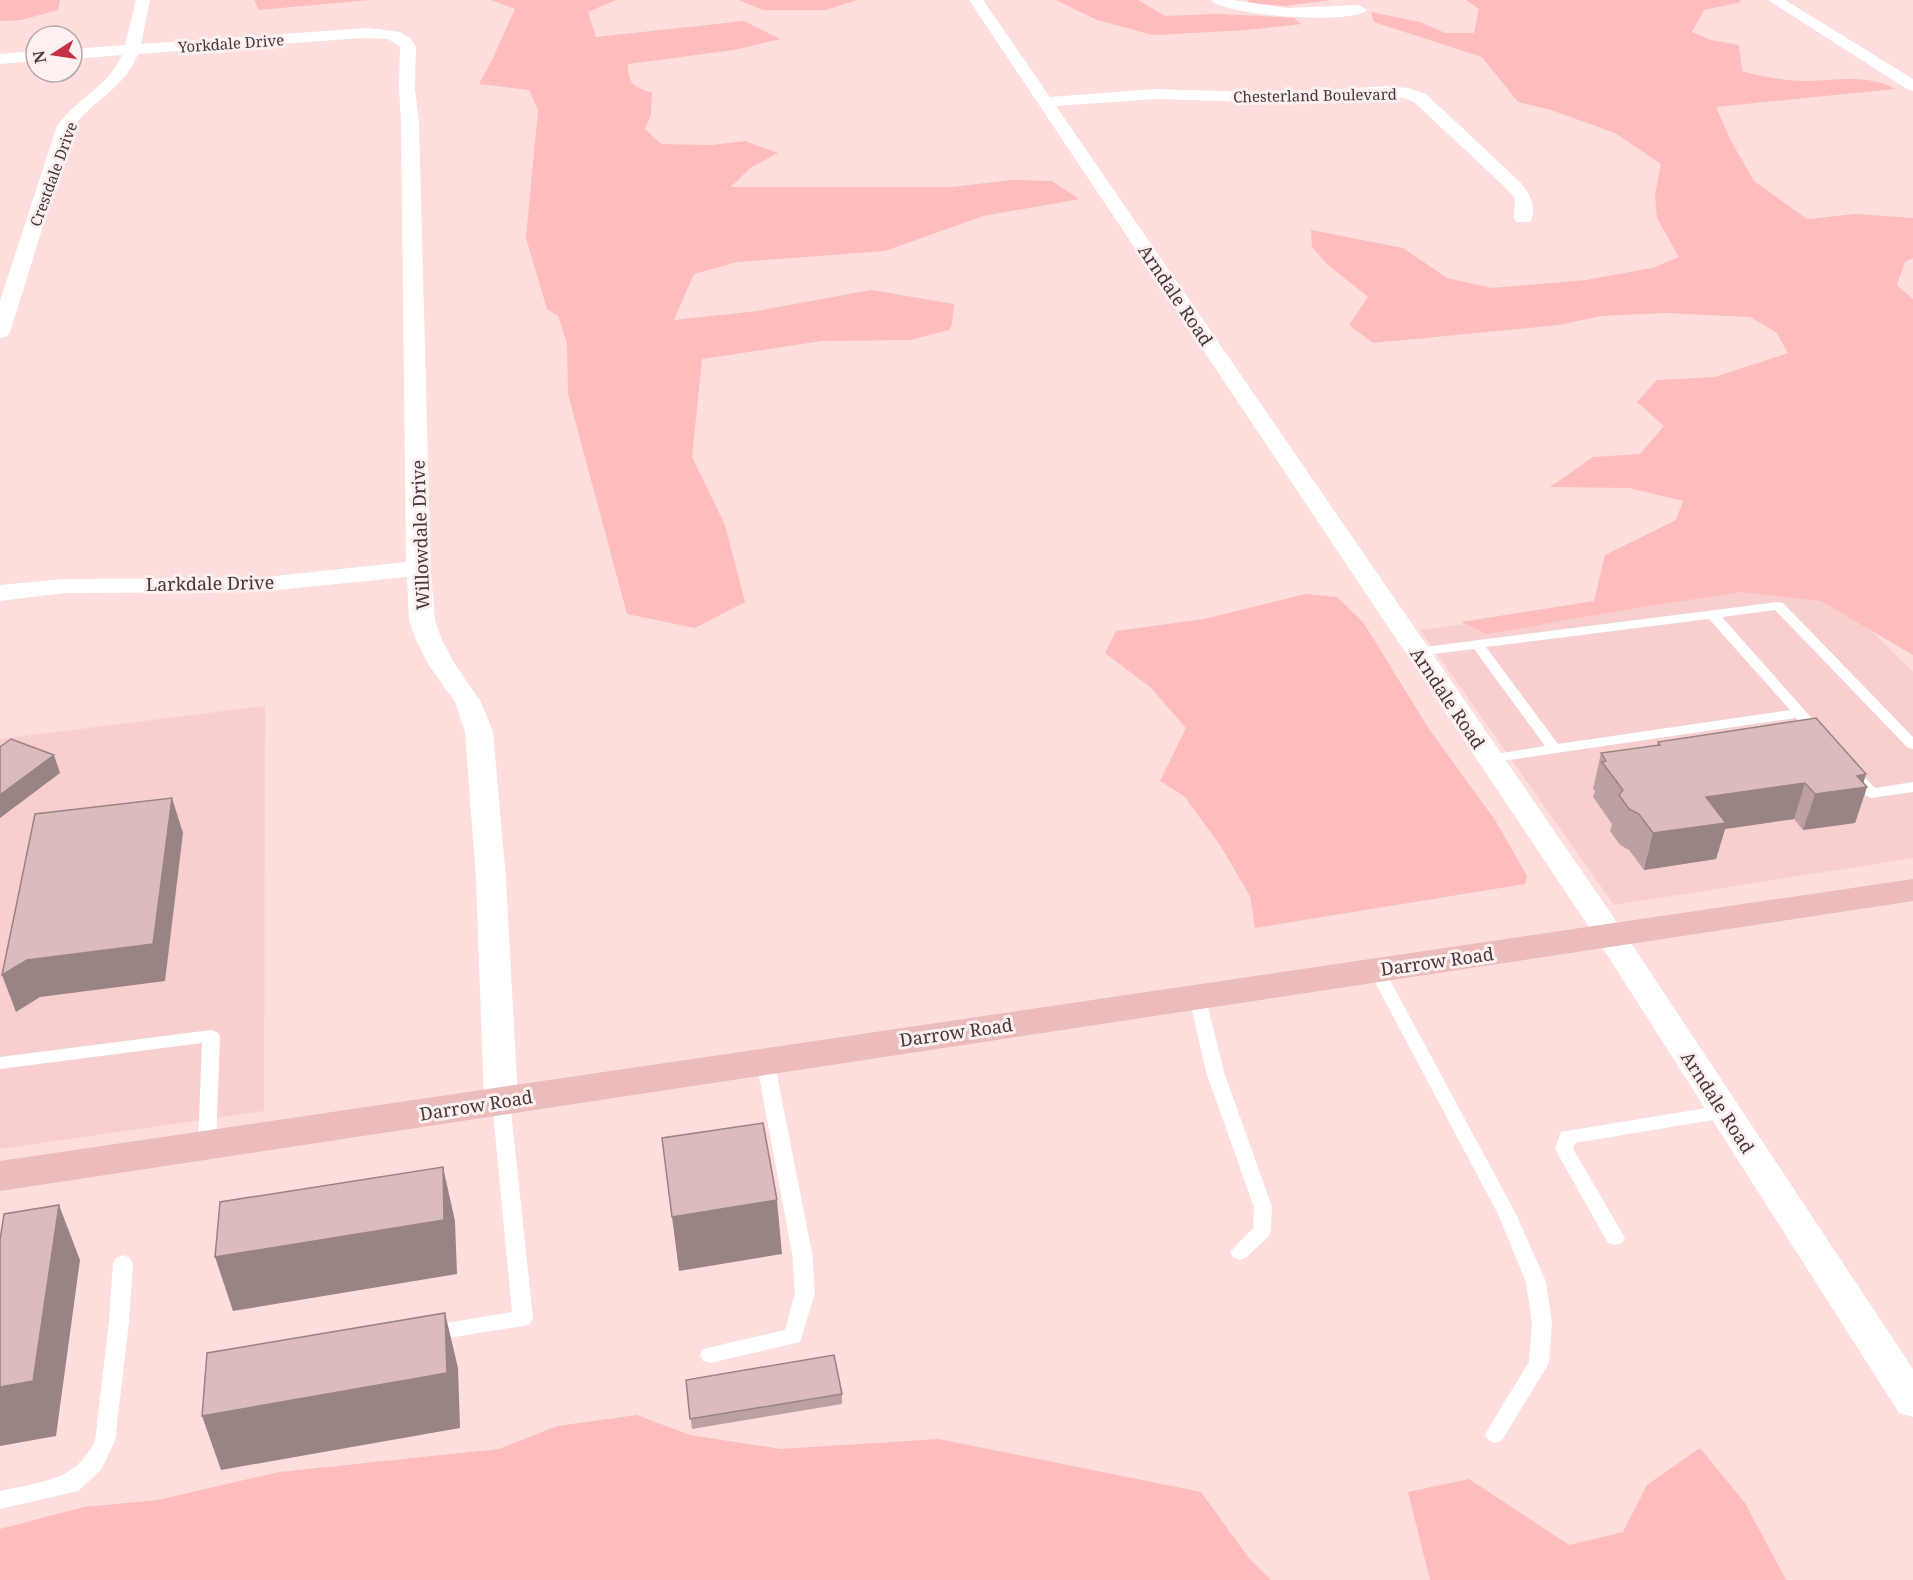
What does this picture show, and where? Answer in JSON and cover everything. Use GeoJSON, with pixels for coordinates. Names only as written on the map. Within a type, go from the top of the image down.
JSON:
{"type":"FeatureCollection","features":[{"type":"Feature","properties":{"kind":"main road","name":"Darrow Road"},"geometry":{"type":"LineString","coordinates":[[0,1176],[1913,890]]}},
{"type":"Feature","properties":{"kind":"street","name":"Crestdale Drive"},"geometry":{"type":"LineString","coordinates":[[0,332],[66,126],[78,110],[117,78],[125,66],[143,0]]}},
{"type":"Feature","properties":{"kind":"street","name":"Arndale Road"},"geometry":{"type":"LineString","coordinates":[[976,0],[1260,416],[1610,936],[1913,1401]]}},
{"type":"Feature","properties":{"kind":"street"},"geometry":{"type":"LineString","coordinates":[[1218,0],[1241,7],[1275,12],[1359,10]]}},
{"type":"Feature","properties":{"kind":"street"},"geometry":{"type":"LineString","coordinates":[[1775,0],[1913,86]]}},
{"type":"Feature","properties":{"kind":"street","name":"Yorkdale Drive"},"geometry":{"type":"LineString","coordinates":[[84,53],[363,33],[391,35]]}},
{"type":"Feature","properties":{"kind":"street","name":"Willowdale Drive"},"geometry":{"type":"LineString","coordinates":[[391,35],[404,40],[408,46],[406,88],[410,123],[422,620],[441,664],[468,702],[479,732],[491,879],[501,1101]]}},
{"type":"Feature","properties":{"kind":"street"},"geometry":{"type":"LineString","coordinates":[[0,59],[24,58]]}},
{"type":"Feature","properties":{"kind":"street","name":"Chesterland Boulevard"},"geometry":{"type":"LineString","coordinates":[[1045,102],[1156,94],[1274,99],[1386,91],[1407,93],[1420,98],[1515,187],[1524,199],[1523,218]]}},
{"type":"Feature","properties":{"kind":"street","name":"Larkdale Drive"},"geometry":{"type":"LineString","coordinates":[[0,592],[65,586],[256,585],[420,568]]}},
{"type":"Feature","properties":{"kind":"lane"},"geometry":{"type":"LineString","coordinates":[[1417,652],[1778,606],[1913,745]]}},
{"type":"Feature","properties":{"kind":"lane"},"geometry":{"type":"LineString","coordinates":[[1712,614],[1831,749]]}},
{"type":"Feature","properties":{"kind":"lane"},"geometry":{"type":"LineString","coordinates":[[1477,644],[1554,750]]}},
{"type":"Feature","properties":{"kind":"lane"},"geometry":{"type":"LineString","coordinates":[[1489,759],[1800,713]]}},
{"type":"Feature","properties":{"kind":"lane"},"geometry":{"type":"LineString","coordinates":[[1847,767],[1870,793],[1913,787]]}},
{"type":"Feature","properties":{"kind":"lane"},"geometry":{"type":"LineString","coordinates":[[1376,969],[1507,1214],[1536,1282],[1542,1324],[1539,1363],[1495,1434]]}},
{"type":"Feature","properties":{"kind":"lane"},"geometry":{"type":"LineString","coordinates":[[1197,996],[1215,1072],[1263,1207],[1262,1231],[1240,1252]]}},
{"type":"Feature","properties":{"kind":"lane"},"geometry":{"type":"LineString","coordinates":[[0,1063],[211,1036],[207,1145]]}},
{"type":"Feature","properties":{"kind":"lane"},"geometry":{"type":"LineString","coordinates":[[710,1355],[793,1336],[805,1293],[802,1252],[765,1060]]}},
{"type":"Feature","properties":{"kind":"lane"},"geometry":{"type":"LineString","coordinates":[[406,1337],[523,1318],[501,1101]]}},
{"type":"Feature","properties":{"kind":"lane"},"geometry":{"type":"LineString","coordinates":[[1615,1238],[1564,1149],[1567,1137],[1725,1112]]}},
{"type":"Feature","properties":{"kind":"lane"},"geometry":{"type":"LineString","coordinates":[[0,1500],[70,1484],[94,1464],[105,1441],[119,1323],[123,1263]]}},
{"type":"Feature","properties":{"kind":"shaded area"},"geometry":{"type":"Polygon","coordinates":[[[0,0],[60,0],[58,10],[21,20],[0,21],[0,0]]]}},
{"type":"Feature","properties":{"kind":"shaded area"},"geometry":{"type":"Polygon","coordinates":[[[254,0],[370,0],[259,10],[254,0]]]}},
{"type":"Feature","properties":{"kind":"shaded area"},"geometry":{"type":"Polygon","coordinates":[[[491,0],[616,0],[588,12],[596,37],[744,21],[780,39],[734,50],[628,64],[629,76],[633,84],[652,93],[651,115],[645,129],[661,144],[712,145],[745,141],[778,153],[750,168],[731,187],[951,187],[1013,180],[1052,181],[1079,199],[983,216],[885,251],[737,262],[694,274],[674,320],[757,311],[871,290],[954,304],[952,324],[949,330],[910,340],[822,341],[702,359],[692,457],[725,525],[745,602],[695,628],[627,614],[568,394],[567,343],[558,316],[547,309],[526,238],[538,110],[529,90],[479,84],[515,9],[491,0]]]}},
{"type":"Feature","properties":{"kind":"shaded area"},"geometry":{"type":"Polygon","coordinates":[[[739,0],[857,0],[826,10],[763,10],[739,0]]]}},
{"type":"Feature","properties":{"kind":"shaded area"},"geometry":{"type":"Polygon","coordinates":[[[1056,0],[1138,0],[1165,16],[1215,14],[1263,16],[1294,18],[1301,24],[1248,30],[1153,35],[1097,20],[1056,0]]]}},
{"type":"Feature","properties":{"kind":"shaded area"},"geometry":{"type":"Polygon","coordinates":[[[1248,0],[1332,0],[1285,6],[1249,3],[1248,0]]]}},
{"type":"Feature","properties":{"kind":"shaded area"},"geometry":{"type":"Polygon","coordinates":[[[1466,0],[1740,0],[1741,2],[1704,10],[1692,32],[1711,40],[1739,45],[1742,71],[1794,81],[1861,79],[1895,89],[1716,107],[1731,141],[1754,181],[1807,219],[1856,214],[1913,218],[1913,258],[1905,262],[1897,285],[1913,299],[1913,655],[1821,601],[1742,592],[1487,634],[1461,622],[1594,601],[1605,555],[1676,520],[1683,501],[1629,488],[1550,487],[1593,457],[1640,454],[1664,426],[1637,402],[1657,380],[1715,377],[1788,353],[1776,332],[1750,317],[1665,313],[1601,316],[1559,325],[1373,343],[1349,325],[1368,297],[1326,263],[1312,247],[1311,230],[1403,248],[1447,278],[1492,288],[1586,280],[1652,268],[1679,257],[1657,218],[1655,194],[1661,164],[1615,133],[1551,110],[1518,102],[1482,57],[1374,22],[1371,12],[1420,22],[1445,33],[1474,33],[1479,9],[1466,0]]]}},
{"type":"Feature","properties":{"kind":"shaded area"},"geometry":{"type":"Polygon","coordinates":[[[1819,579],[1913,672],[1913,858],[1614,905],[1420,630],[1819,579]]]}},
{"type":"Feature","properties":{"kind":"shaded area"},"geometry":{"type":"Polygon","coordinates":[[[1306,594],[1337,597],[1363,622],[1429,729],[1495,820],[1527,876],[1525,884],[1255,928],[1250,896],[1220,845],[1184,796],[1160,781],[1186,728],[1150,687],[1105,653],[1116,631],[1204,619],[1306,594]]]}},
{"type":"Feature","properties":{"kind":"shaded area"},"geometry":{"type":"Polygon","coordinates":[[[265,706],[264,1111],[0,1149],[0,739],[265,706]]]}},
{"type":"Feature","properties":{"kind":"shaded area"},"geometry":{"type":"Polygon","coordinates":[[[637,1415],[690,1435],[781,1449],[939,1439],[1201,1492],[1248,1557],[1271,1580],[0,1580],[0,1529],[84,1507],[158,1500],[279,1472],[499,1449],[557,1426],[637,1415]]]}},
{"type":"Feature","properties":{"kind":"shaded area"},"geometry":{"type":"Polygon","coordinates":[[[1700,1448],[1745,1503],[1786,1580],[1430,1580],[1408,1492],[1469,1479],[1569,1545],[1623,1532],[1647,1485],[1700,1448]]]}},
{"type":"Feature","properties":{"kind":"building"},"geometry":{"type":"Polygon","coordinates":[[[1816,718],[1866,774],[1857,776],[1867,787],[1815,794],[1805,783],[1706,797],[1726,823],[1653,833],[1639,814],[1629,809],[1619,795],[1623,790],[1602,762],[1606,761],[1601,753],[1816,718]]]}},
{"type":"Feature","properties":{"kind":"building"},"geometry":{"type":"Polygon","coordinates":[[[11,739],[54,755],[0,795],[0,747],[11,739]]]}},
{"type":"Feature","properties":{"kind":"building"},"geometry":{"type":"Polygon","coordinates":[[[172,798],[153,944],[27,960],[2,975],[35,814],[172,798]]]}},
{"type":"Feature","properties":{"kind":"building"},"geometry":{"type":"Polygon","coordinates":[[[763,1123],[777,1200],[672,1217],[662,1138],[763,1123]]]}},
{"type":"Feature","properties":{"kind":"building"},"geometry":{"type":"Polygon","coordinates":[[[443,1167],[444,1220],[215,1257],[220,1202],[443,1167]]]}},
{"type":"Feature","properties":{"kind":"building"},"geometry":{"type":"Polygon","coordinates":[[[59,1205],[33,1381],[0,1387],[0,1240],[4,1214],[59,1205]]]}},
{"type":"Feature","properties":{"kind":"building"},"geometry":{"type":"Polygon","coordinates":[[[445,1313],[447,1373],[202,1416],[207,1353],[445,1313]]]}},
{"type":"Feature","properties":{"kind":"building"},"geometry":{"type":"Polygon","coordinates":[[[834,1355],[842,1394],[690,1419],[686,1380],[834,1355]]]}}]}
